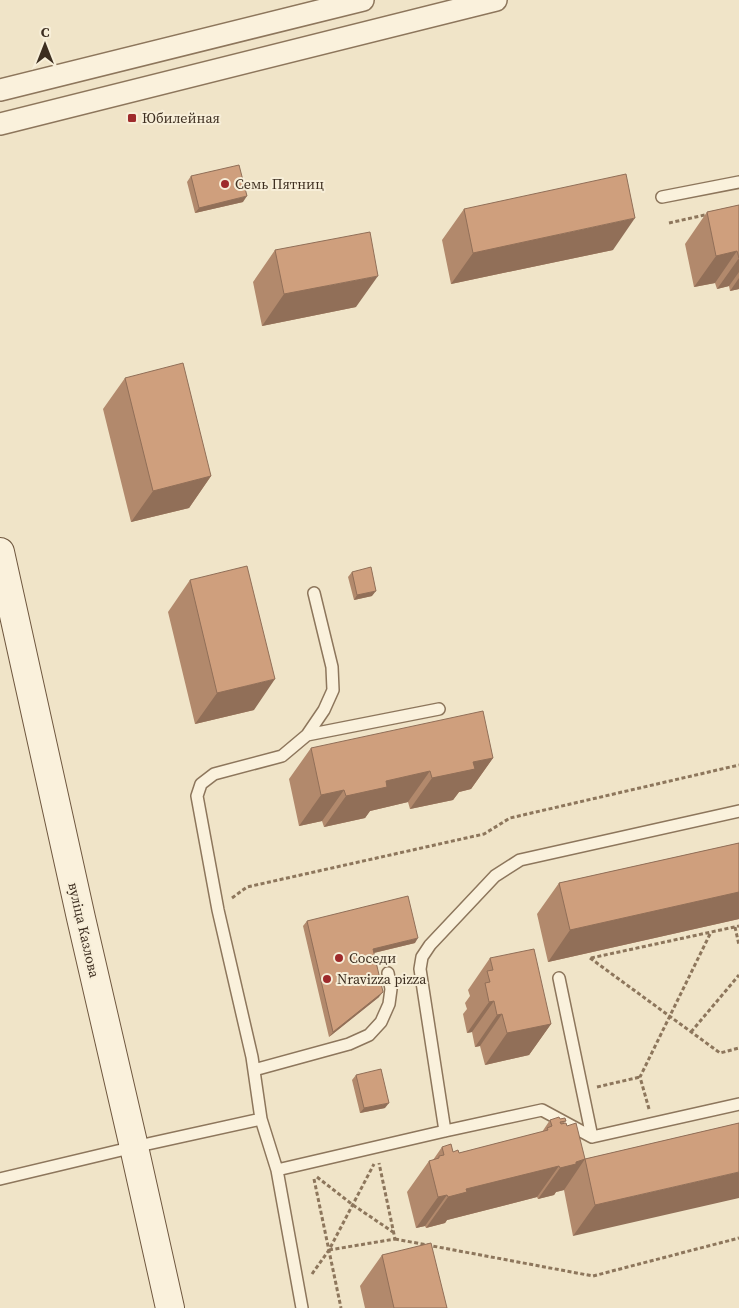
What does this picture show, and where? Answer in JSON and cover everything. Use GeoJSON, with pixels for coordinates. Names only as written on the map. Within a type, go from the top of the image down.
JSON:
{"type":"FeatureCollection","features":[{"type":"Feature","properties":{"kind":"main road","name":"вуліца Казлова"},"geometry":{"type":"LineString","coordinates":[[0,552],[170,1308]]}},
{"type":"Feature","properties":{"kind":"street"},"geometry":{"type":"LineString","coordinates":[[0,90],[363,0]]}},
{"type":"Feature","properties":{"kind":"street"},"geometry":{"type":"LineString","coordinates":[[0,124],[496,0]]}},
{"type":"Feature","properties":{"kind":"lane"},"geometry":{"type":"LineString","coordinates":[[662,197],[739,182]]}},
{"type":"Feature","properties":{"kind":"lane"},"geometry":{"type":"LineString","coordinates":[[302,1308],[277,1170],[262,1120],[254,1070],[218,910],[198,796],[201,784],[214,774],[282,756],[307,735],[324,710],[333,690],[332,668],[314,593]]}},
{"type":"Feature","properties":{"kind":"lane"},"geometry":{"type":"LineString","coordinates":[[307,735],[439,709]]}},
{"type":"Feature","properties":{"kind":"lane"},"geometry":{"type":"LineString","coordinates":[[445,1131],[420,969],[422,957],[430,945],[495,876],[520,860],[739,811]]}},
{"type":"Feature","properties":{"kind":"lane"},"geometry":{"type":"LineString","coordinates":[[254,1070],[348,1044],[369,1035],[381,1022],[389,1004],[391,988],[388,973]]}},
{"type":"Feature","properties":{"kind":"lane"},"geometry":{"type":"LineString","coordinates":[[558,978],[592,1137]]}},
{"type":"Feature","properties":{"kind":"lane"},"geometry":{"type":"LineString","coordinates":[[277,1170],[542,1110],[592,1137],[739,1104]]}},
{"type":"Feature","properties":{"kind":"lane"},"geometry":{"type":"LineString","coordinates":[[0,1179],[134,1147],[262,1120]]}},
{"type":"Feature","properties":{"kind":"path"},"geometry":{"type":"LineString","coordinates":[[668,223],[713,213]]}},
{"type":"Feature","properties":{"kind":"path"},"geometry":{"type":"LineString","coordinates":[[218,910],[247,887],[484,834],[510,818],[739,765]]}},
{"type":"Feature","properties":{"kind":"path"},"geometry":{"type":"LineString","coordinates":[[739,945],[737,926],[590,958],[720,1053],[739,1048]]}},
{"type":"Feature","properties":{"kind":"path"},"geometry":{"type":"LineString","coordinates":[[653,1123],[640,1078],[711,932]]}},
{"type":"Feature","properties":{"kind":"path"},"geometry":{"type":"LineString","coordinates":[[691,1032],[739,975]]}},
{"type":"Feature","properties":{"kind":"path"},"geometry":{"type":"LineString","coordinates":[[582,1091],[640,1078]]}},
{"type":"Feature","properties":{"kind":"path"},"geometry":{"type":"LineString","coordinates":[[330,1250],[378,1157],[395,1240]]}},
{"type":"Feature","properties":{"kind":"path"},"geometry":{"type":"LineString","coordinates":[[341,1308],[313,1174],[353,1205],[393,1232]]}},
{"type":"Feature","properties":{"kind":"path"},"geometry":{"type":"LineString","coordinates":[[330,1250],[395,1240],[592,1276],[739,1238]]}},
{"type":"Feature","properties":{"kind":"building"},"geometry":{"type":"Polygon","coordinates":[[[239,165],[247,196],[199,208],[191,176],[239,165]]]}},
{"type":"Feature","properties":{"kind":"building"},"geometry":{"type":"Polygon","coordinates":[[[626,174],[635,218],[473,253],[464,209],[626,174]]]}},
{"type":"Feature","properties":{"kind":"building"},"geometry":{"type":"Polygon","coordinates":[[[739,205],[739,258],[737,251],[716,256],[707,212],[739,205]]]}},
{"type":"Feature","properties":{"kind":"building"},"geometry":{"type":"Polygon","coordinates":[[[370,232],[378,276],[284,294],[275,250],[370,232]]]}},
{"type":"Feature","properties":{"kind":"building"},"geometry":{"type":"Polygon","coordinates":[[[183,363],[211,476],[153,491],[125,378],[183,363]]]}},
{"type":"Feature","properties":{"kind":"building"},"geometry":{"type":"Polygon","coordinates":[[[247,566],[275,679],[217,693],[190,580],[247,566]]]}},
{"type":"Feature","properties":{"kind":"building"},"geometry":{"type":"Polygon","coordinates":[[[371,567],[376,591],[357,595],[352,572],[371,567]]]}},
{"type":"Feature","properties":{"kind":"building"},"geometry":{"type":"Polygon","coordinates":[[[483,711],[493,758],[473,762],[475,769],[432,778],[430,771],[386,781],[387,787],[346,796],[344,790],[321,795],[311,748],[483,711]]]}},
{"type":"Feature","properties":{"kind":"building"},"geometry":{"type":"Polygon","coordinates":[[[739,843],[739,892],[570,930],[559,883],[739,843]]]}},
{"type":"Feature","properties":{"kind":"building"},"geometry":{"type":"Polygon","coordinates":[[[408,896],[418,938],[373,949],[383,992],[333,1032],[307,921],[408,896]]]}},
{"type":"Feature","properties":{"kind":"building"},"geometry":{"type":"Polygon","coordinates":[[[534,949],[551,1024],[507,1033],[502,1014],[497,1015],[494,1001],[489,1002],[485,983],[490,982],[487,971],[493,970],[490,958],[534,949]]]}},
{"type":"Feature","properties":{"kind":"building"},"geometry":{"type":"Polygon","coordinates":[[[381,1069],[389,1103],[364,1108],[356,1075],[381,1069]]]}},
{"type":"Feature","properties":{"kind":"building"},"geometry":{"type":"Polygon","coordinates":[[[559,1117],[560,1119],[565,1118],[566,1121],[560,1122],[561,1124],[566,1123],[567,1126],[576,1123],[585,1159],[576,1162],[576,1164],[560,1168],[559,1166],[466,1189],[467,1192],[448,1197],[447,1195],[438,1197],[429,1161],[444,1155],[442,1147],[451,1144],[453,1152],[458,1150],[459,1153],[548,1130],[547,1128],[552,1126],[550,1120],[559,1117]]]}},
{"type":"Feature","properties":{"kind":"building"},"geometry":{"type":"Polygon","coordinates":[[[739,1123],[739,1172],[595,1205],[585,1159],[739,1123]]]}},
{"type":"Feature","properties":{"kind":"building"},"geometry":{"type":"Polygon","coordinates":[[[431,1243],[447,1308],[394,1308],[382,1255],[431,1243]]]}},
{"type":"Feature","properties":{"kind":"place","name":"Юбилейная"},"geometry":{"type":"Point","coordinates":[132,118]}},
{"type":"Feature","properties":{"kind":"place","name":"Семь Пятниц"},"geometry":{"type":"Point","coordinates":[225,184]}},
{"type":"Feature","properties":{"kind":"place","name":"Соседи"},"geometry":{"type":"Point","coordinates":[339,958]}},
{"type":"Feature","properties":{"kind":"place","name":"Nravizza pizza"},"geometry":{"type":"Point","coordinates":[327,979]}}]}
